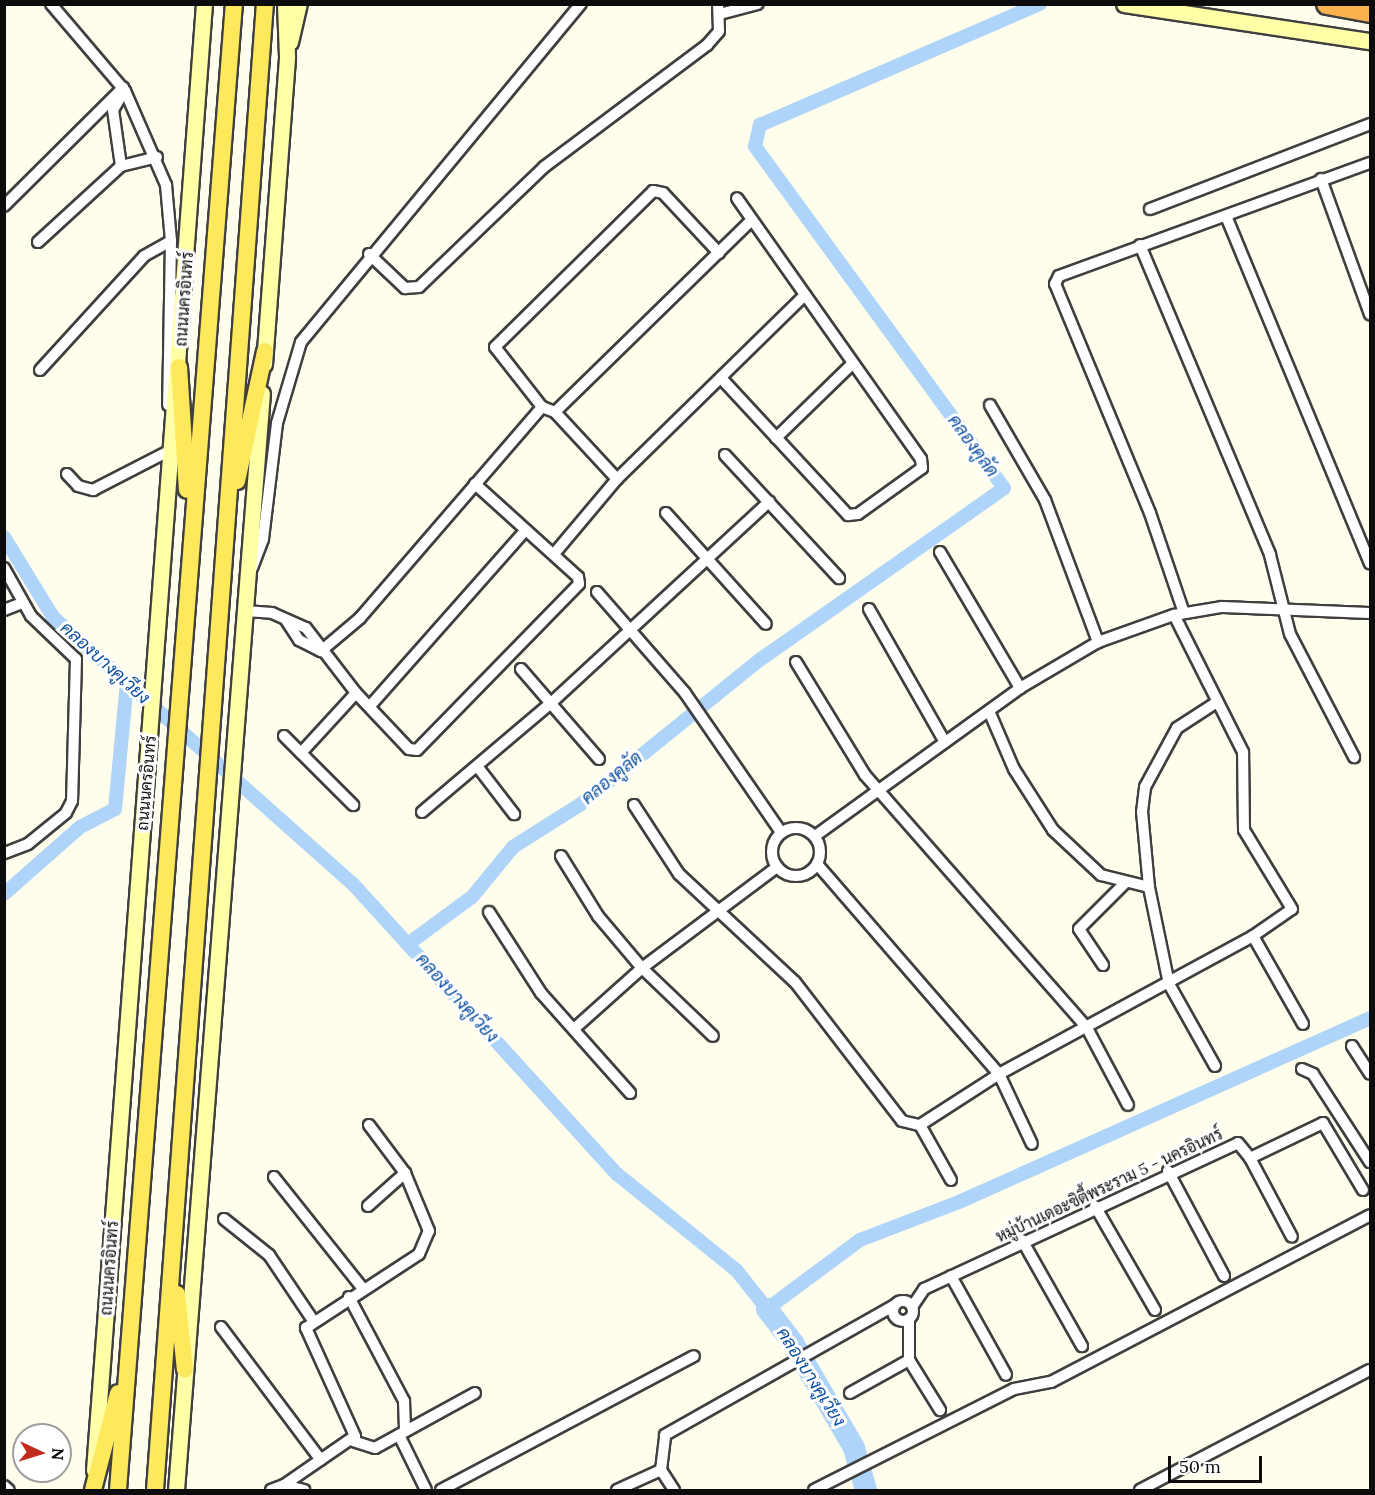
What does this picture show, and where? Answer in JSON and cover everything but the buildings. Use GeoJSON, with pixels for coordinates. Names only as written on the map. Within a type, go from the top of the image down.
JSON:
{"type":"FeatureCollection","features":[{"type":"Feature","properties":{"kind":"highway"},"geometry":{"type":"LineString","coordinates":[[1328,4],[1371,12]]}},
{"type":"Feature","properties":{"kind":"main road","name":"ถนนนครอินทร์"},"geometry":{"type":"LineString","coordinates":[[92,1491],[156,663],[169,443],[179,366],[204,4]]}},
{"type":"Feature","properties":{"kind":"main road","name":"ถนนนครอินทร์"},"geometry":{"type":"LineString","coordinates":[[118,1491],[173,748],[234,4]]}},
{"type":"Feature","properties":{"kind":"main road"},"geometry":{"type":"LineString","coordinates":[[155,1491],[265,4]]}},
{"type":"Feature","properties":{"kind":"main road"},"geometry":{"type":"LineString","coordinates":[[176,1491],[232,799],[287,56],[285,4]]}},
{"type":"Feature","properties":{"kind":"main road"},"geometry":{"type":"LineString","coordinates":[[287,56],[299,4]]}},
{"type":"Feature","properties":{"kind":"main road"},"geometry":{"type":"LineString","coordinates":[[1124,4],[1371,41]]}},
{"type":"Feature","properties":{"kind":"main road"},"geometry":{"type":"LineString","coordinates":[[224,547],[265,351]]}},
{"type":"Feature","properties":{"kind":"main road"},"geometry":{"type":"LineString","coordinates":[[179,366],[191,545]]}},
{"type":"Feature","properties":{"kind":"main road"},"geometry":{"type":"LineString","coordinates":[[172,1248],[185,1370]]}},
{"type":"Feature","properties":{"kind":"main road"},"geometry":{"type":"LineString","coordinates":[[92,1491],[129,1351]]}},
{"type":"Feature","properties":{"kind":"street"},"geometry":{"type":"LineString","coordinates":[[51,4],[124,89],[157,157],[171,241],[169,443],[93,490],[78,486],[67,474]]}},
{"type":"Feature","properties":{"kind":"street"},"geometry":{"type":"LineString","coordinates":[[248,579],[263,539],[277,423],[290,367],[313,322],[581,4]]}},
{"type":"Feature","properties":{"kind":"street"},"geometry":{"type":"LineString","coordinates":[[369,254],[405,288],[419,287],[544,166],[707,45],[719,31],[719,9],[758,4]]}},
{"type":"Feature","properties":{"kind":"street"},"geometry":{"type":"LineString","coordinates":[[121,166],[113,110],[124,89]]}},
{"type":"Feature","properties":{"kind":"street"},"geometry":{"type":"LineString","coordinates":[[4,206],[124,89]]}},
{"type":"Feature","properties":{"kind":"street"},"geometry":{"type":"LineString","coordinates":[[1150,209],[1371,124]]}},
{"type":"Feature","properties":{"kind":"street"},"geometry":{"type":"LineString","coordinates":[[38,242],[121,166],[157,157]]}},
{"type":"Feature","properties":{"kind":"street"},"geometry":{"type":"LineString","coordinates":[[634,805],[679,874],[718,915],[795,982],[902,1121],[920,1125],[999,1074],[1169,984],[1253,936],[1288,913],[1292,902],[1244,830],[1247,768],[1179,614],[1150,513],[1054,290],[1059,276],[1321,179],[1371,163]]}},
{"type":"Feature","properties":{"kind":"street"},"geometry":{"type":"LineString","coordinates":[[1321,179],[1371,314]]}},
{"type":"Feature","properties":{"kind":"street"},"geometry":{"type":"LineString","coordinates":[[617,479],[555,412],[542,407],[495,347],[649,194],[660,191],[719,253]]}},
{"type":"Feature","properties":{"kind":"street"},"geometry":{"type":"LineString","coordinates":[[721,378],[848,515],[858,514],[920,470],[921,459],[737,198]]}},
{"type":"Feature","properties":{"kind":"street"},"geometry":{"type":"LineString","coordinates":[[1226,216],[1371,563]]}},
{"type":"Feature","properties":{"kind":"street"},"geometry":{"type":"LineString","coordinates":[[555,412],[752,220]]}},
{"type":"Feature","properties":{"kind":"street"},"geometry":{"type":"LineString","coordinates":[[40,370],[144,256],[171,241]]}},
{"type":"Feature","properties":{"kind":"street"},"geometry":{"type":"LineString","coordinates":[[1140,245],[1270,555],[1290,634],[1354,756]]}},
{"type":"Feature","properties":{"kind":"street"},"geometry":{"type":"LineString","coordinates":[[554,554],[617,479],[805,295]]}},
{"type":"Feature","properties":{"kind":"street"},"geometry":{"type":"LineString","coordinates":[[776,438],[853,363]]}},
{"type":"Feature","properties":{"kind":"street"},"geometry":{"type":"LineString","coordinates":[[990,405],[1045,500],[1098,642]]}},
{"type":"Feature","properties":{"kind":"street"},"geometry":{"type":"LineString","coordinates":[[321,651],[360,618],[542,407]]}},
{"type":"Feature","properties":{"kind":"street"},"geometry":{"type":"LineString","coordinates":[[724,455],[839,578]]}},
{"type":"Feature","properties":{"kind":"street"},"geometry":{"type":"LineString","coordinates":[[245,611],[286,620],[299,640],[321,651],[410,749],[420,749],[579,584],[554,554],[525,531],[475,484]]}},
{"type":"Feature","properties":{"kind":"street"},"geometry":{"type":"LineString","coordinates":[[422,812],[551,703],[768,502]]}},
{"type":"Feature","properties":{"kind":"street"},"geometry":{"type":"LineString","coordinates":[[666,513],[766,624]]}},
{"type":"Feature","properties":{"kind":"street"},"geometry":{"type":"LineString","coordinates":[[370,706],[525,531]]}},
{"type":"Feature","properties":{"kind":"street"},"geometry":{"type":"LineString","coordinates":[[940,552],[1020,688]]}},
{"type":"Feature","properties":{"kind":"street"},"geometry":{"type":"LineString","coordinates":[[4,568],[22,603],[76,660],[72,801],[66,813],[28,843],[4,853]]}},
{"type":"Feature","properties":{"kind":"street"},"geometry":{"type":"LineString","coordinates":[[597,592],[685,693],[781,832]]}},
{"type":"Feature","properties":{"kind":"street"},"geometry":{"type":"LineString","coordinates":[[4,610],[22,603]]}},
{"type":"Feature","properties":{"kind":"street"},"geometry":{"type":"LineString","coordinates":[[815,836],[1020,688],[1098,642],[1179,614],[1282,606],[1371,613]]}},
{"type":"Feature","properties":{"kind":"street"},"geometry":{"type":"LineString","coordinates":[[869,609],[945,742]]}},
{"type":"Feature","properties":{"kind":"street"},"geometry":{"type":"LineString","coordinates":[[796,662],[879,791],[1087,1028],[1128,1105]]}},
{"type":"Feature","properties":{"kind":"street"},"geometry":{"type":"LineString","coordinates":[[521,669],[599,759]]}},
{"type":"Feature","properties":{"kind":"street"},"geometry":{"type":"LineString","coordinates":[[301,753],[357,693]]}},
{"type":"Feature","properties":{"kind":"street"},"geometry":{"type":"LineString","coordinates":[[1215,1066],[1169,984],[1149,887],[1142,812],[1145,788],[1177,728],[1217,702]]}},
{"type":"Feature","properties":{"kind":"street"},"geometry":{"type":"LineString","coordinates":[[989,711],[1014,769],[1053,830],[1101,875],[1124,884],[1149,887]]}},
{"type":"Feature","properties":{"kind":"street"},"geometry":{"type":"LineString","coordinates":[[284,736],[353,806]]}},
{"type":"Feature","properties":{"kind":"street"},"geometry":{"type":"LineString","coordinates":[[477,766],[514,814]]}},
{"type":"Feature","properties":{"kind":"street"},"geometry":{"type":"LineString","coordinates":[[777,867],[772,848],[781,832],[799,827],[815,836]]}},
{"type":"Feature","properties":{"kind":"street"},"geometry":{"type":"LineString","coordinates":[[815,836],[817,864],[999,1074],[1032,1144]]}},
{"type":"Feature","properties":{"kind":"street"},"geometry":{"type":"LineString","coordinates":[[561,856],[598,916],[642,968],[713,1036]]}},
{"type":"Feature","properties":{"kind":"street"},"geometry":{"type":"LineString","coordinates":[[777,867],[802,876],[817,864]]}},
{"type":"Feature","properties":{"kind":"street"},"geometry":{"type":"LineString","coordinates":[[575,1028],[642,968],[718,915],[777,867]]}},
{"type":"Feature","properties":{"kind":"street"},"geometry":{"type":"LineString","coordinates":[[1103,965],[1079,928],[1124,884]]}},
{"type":"Feature","properties":{"kind":"street"},"geometry":{"type":"LineString","coordinates":[[489,912],[541,993],[575,1028],[630,1093]]}},
{"type":"Feature","properties":{"kind":"street"},"geometry":{"type":"LineString","coordinates":[[1253,936],[1303,1024]]}},
{"type":"Feature","properties":{"kind":"street"},"geometry":{"type":"LineString","coordinates":[[1352,1046],[1371,1074]]}},
{"type":"Feature","properties":{"kind":"street"},"geometry":{"type":"LineString","coordinates":[[1302,1069],[1313,1074],[1371,1162]]}},
{"type":"Feature","properties":{"kind":"street"},"geometry":{"type":"LineString","coordinates":[[1292,1237],[1250,1158],[1323,1123],[1363,1190]]}},
{"type":"Feature","properties":{"kind":"street"},"geometry":{"type":"LineString","coordinates":[[271,1491],[353,1441],[356,1428],[305,1334],[312,1319],[419,1254],[426,1243],[429,1231],[423,1207],[405,1173],[369,1125]]}},
{"type":"Feature","properties":{"kind":"street"},"geometry":{"type":"LineString","coordinates":[[920,1125],[951,1180]]}},
{"type":"Feature","properties":{"kind":"street","name":"หมู่บ้านเดอะซิตี้พระราม 5 - นครอินทร์"},"geometry":{"type":"LineString","coordinates":[[909,1360],[909,1319],[912,1307],[924,1289],[1168,1171],[1238,1143],[1250,1158]]}},
{"type":"Feature","properties":{"kind":"street"},"geometry":{"type":"LineString","coordinates":[[1168,1171],[1224,1276]]}},
{"type":"Feature","properties":{"kind":"street"},"geometry":{"type":"LineString","coordinates":[[368,1206],[405,1173]]}},
{"type":"Feature","properties":{"kind":"street"},"geometry":{"type":"LineString","coordinates":[[274,1177],[363,1289]]}},
{"type":"Feature","properties":{"kind":"street"},"geometry":{"type":"LineString","coordinates":[[1095,1206],[1155,1310]]}},
{"type":"Feature","properties":{"kind":"street"},"geometry":{"type":"LineString","coordinates":[[814,1491],[1014,1389],[1051,1382],[1371,1215]]}},
{"type":"Feature","properties":{"kind":"street"},"geometry":{"type":"LineString","coordinates":[[224,1219],[269,1255],[312,1319]]}},
{"type":"Feature","properties":{"kind":"street"},"geometry":{"type":"LineString","coordinates":[[1022,1240],[1082,1346]]}},
{"type":"Feature","properties":{"kind":"street"},"geometry":{"type":"LineString","coordinates":[[951,1276],[1006,1375]]}},
{"type":"Feature","properties":{"kind":"street"},"geometry":{"type":"LineString","coordinates":[[349,1297],[404,1401],[402,1433],[426,1491]]}},
{"type":"Feature","properties":{"kind":"street"},"geometry":{"type":"LineString","coordinates":[[674,1491],[661,1470],[665,1435],[863,1321],[904,1301],[912,1307]]}},
{"type":"Feature","properties":{"kind":"street"},"geometry":{"type":"LineString","coordinates":[[895,1305],[897,1320],[909,1319]]}},
{"type":"Feature","properties":{"kind":"street"},"geometry":{"type":"LineString","coordinates":[[221,1327],[321,1460]]}},
{"type":"Feature","properties":{"kind":"street"},"geometry":{"type":"LineString","coordinates":[[441,1491],[694,1356]]}},
{"type":"Feature","properties":{"kind":"street"},"geometry":{"type":"LineString","coordinates":[[850,1393],[909,1360],[940,1410]]}},
{"type":"Feature","properties":{"kind":"street"},"geometry":{"type":"LineString","coordinates":[[1140,1491],[1371,1370]]}},
{"type":"Feature","properties":{"kind":"street"},"geometry":{"type":"LineString","coordinates":[[353,1441],[372,1449],[475,1394]]}},
{"type":"Feature","properties":{"kind":"street"},"geometry":{"type":"LineString","coordinates":[[617,1491],[661,1470]]}},
{"type":"Feature","properties":{"kind":"street"},"geometry":{"type":"LineString","coordinates":[[284,1485],[304,1491]]}},
{"type":"Feature","properties":{"kind":"street"},"geometry":{"type":"LineString","coordinates":[[4,1486],[9,1491]]}},
{"type":"Feature","properties":{"kind":"waterway","name":"คลองคูลัด"},"geometry":{"type":"LineString","coordinates":[[408,944],[472,897],[513,847],[581,804],[761,659],[1004,488],[755,146],[760,125],[1040,4]]}},
{"type":"Feature","properties":{"kind":"waterway","name":"คลองบางคูเวียง"},"geometry":{"type":"LineString","coordinates":[[4,537],[53,617],[352,883],[617,1174],[737,1271],[767,1309],[860,1240],[959,1202],[1370,1018]]}},
{"type":"Feature","properties":{"kind":"waterway"},"geometry":{"type":"LineString","coordinates":[[4,894],[80,827],[115,809],[127,682]]}},
{"type":"Feature","properties":{"kind":"waterway","name":"คลองบางคูเวียง"},"geometry":{"type":"LineString","coordinates":[[767,1309],[793,1343],[854,1448],[866,1490]]}}]}
